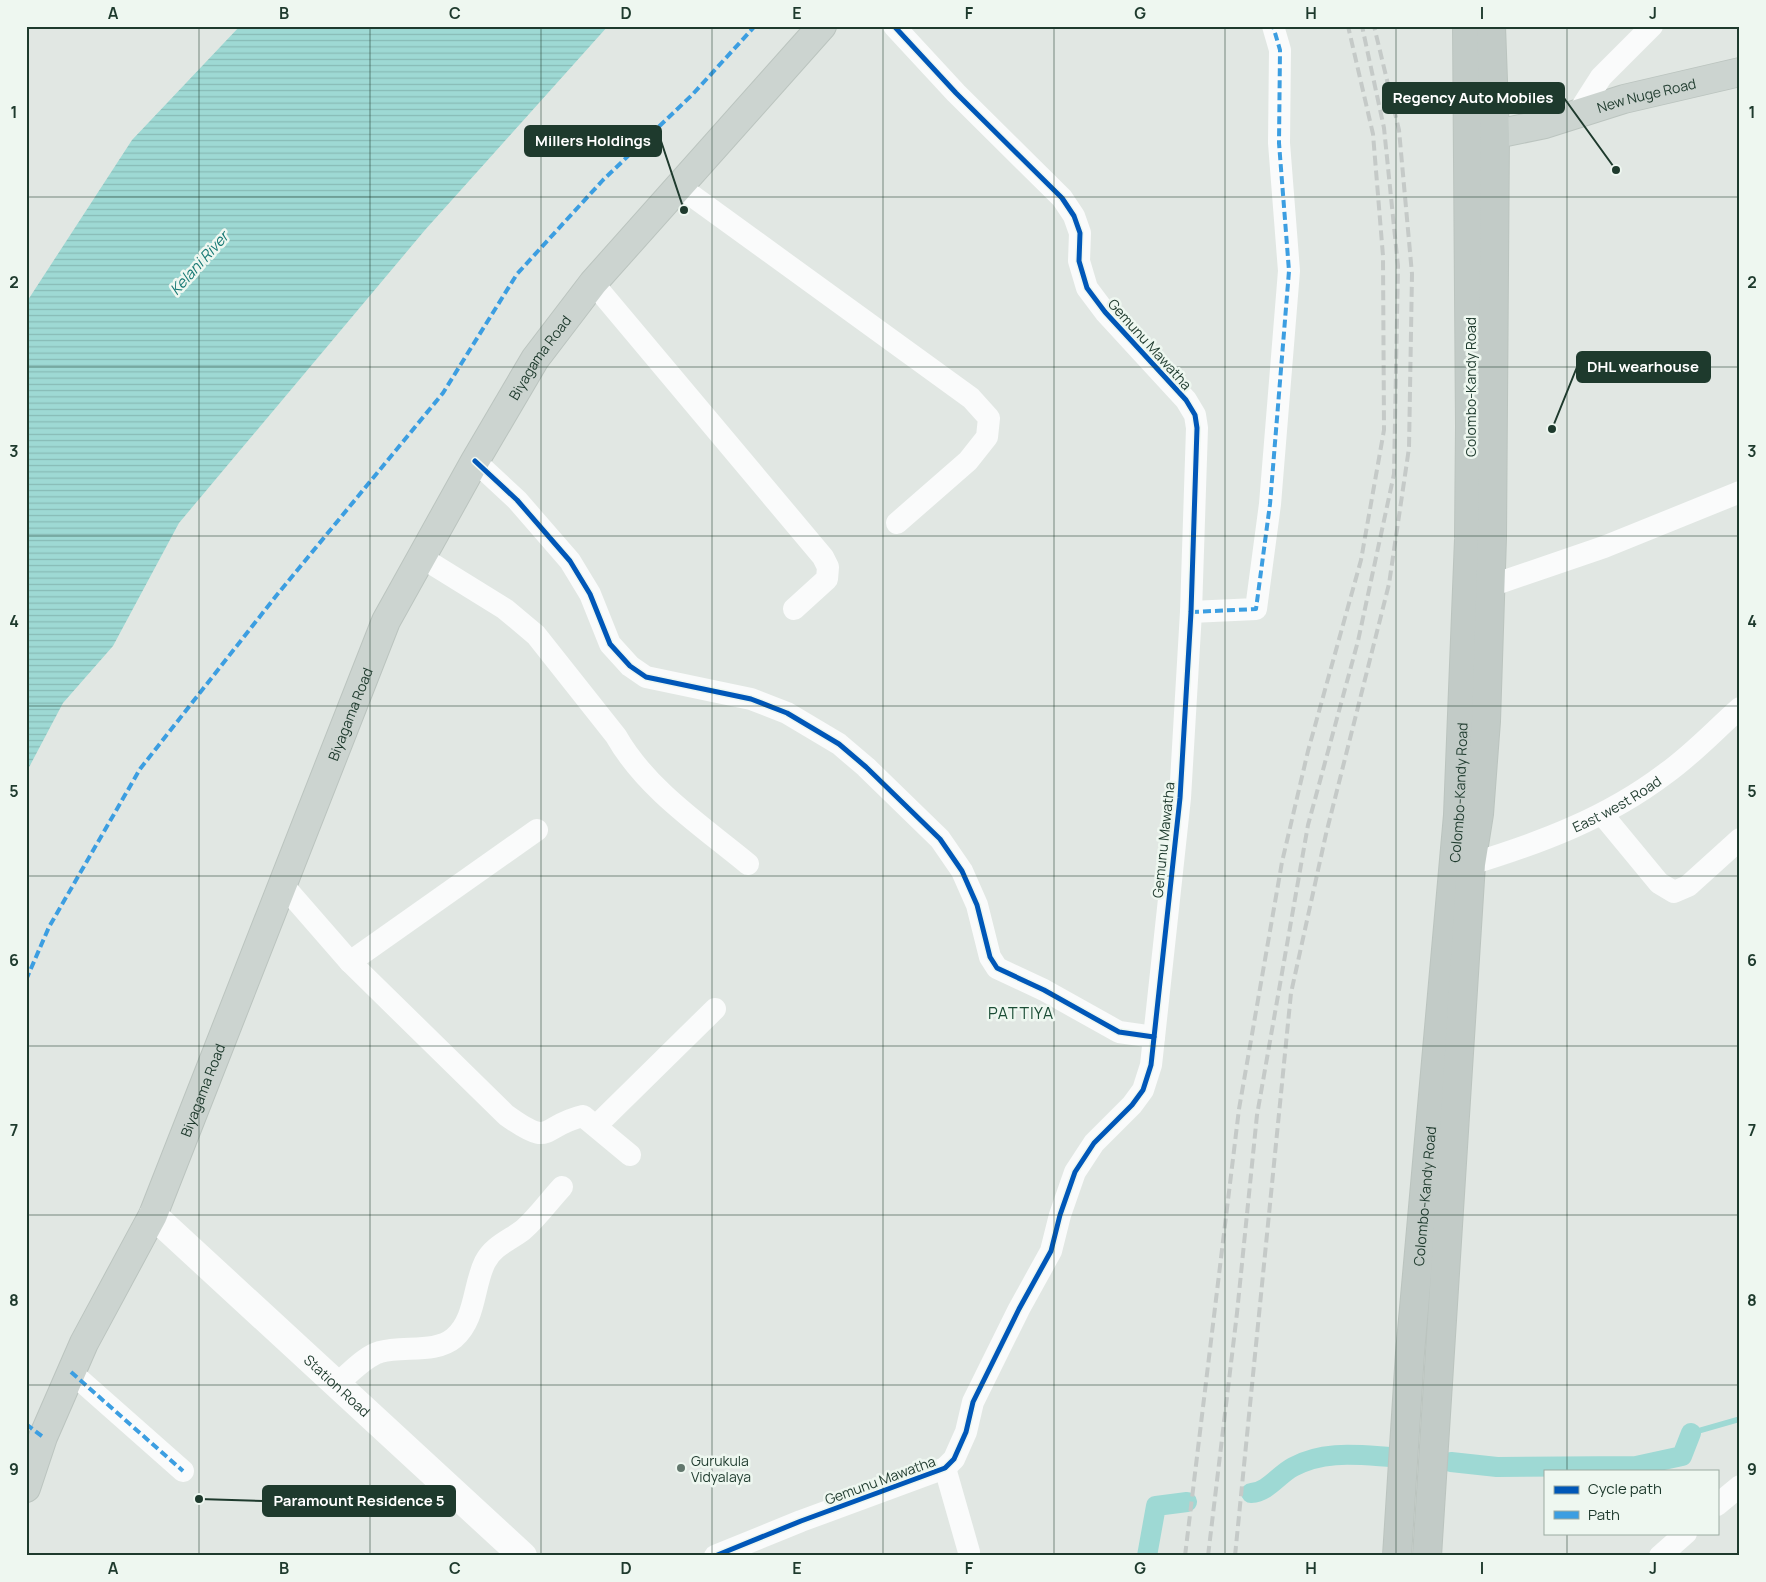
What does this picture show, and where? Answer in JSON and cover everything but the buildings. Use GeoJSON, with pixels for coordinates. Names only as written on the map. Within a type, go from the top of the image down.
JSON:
{"type":"FeatureCollection","features":[{"type":"Feature","properties":{"kind":"highway","name":"Colombo-Kandy Road"},"geometry":{"type":"LineString","coordinates":[[1398,1556],[1410,1353],[1458,815],[1469,539],[1471,355],[1467,26]]}},
{"type":"Feature","properties":{"kind":"highway","name":"Colombo-Kandy Road"},"geometry":{"type":"LineString","coordinates":[[1427,1556],[1471,864],[1479,814],[1486,721],[1490,586],[1496,135],[1491,26]]}},
{"type":"Feature","properties":{"kind":"main road","name":"Biyagama Road"},"geometry":{"type":"LineString","coordinates":[[26,1488],[43,1438],[84,1343],[153,1215],[386,621],[474,461],[535,359],[593,283],[822,26]]}},
{"type":"Feature","properties":{"kind":"main road","name":"New Nuge Road"},"geometry":{"type":"LineString","coordinates":[[1467,140],[1496,135],[1659,90],[1740,72]]}},
{"type":"Feature","properties":{"kind":"street","name":"Gemunu Mawatha"},"geometry":{"type":"LineString","coordinates":[[715,1556],[801,1520],[945,1468],[954,1459],[966,1432],[973,1402],[1019,1309],[1052,1250],[1060,1215],[1075,1172],[1094,1143],[1132,1105],[1143,1090],[1151,1065],[1180,798],[1190,612],[1197,428],[1195,416],[1186,400],[1105,312],[1087,288],[1078,261],[1080,233],[1074,216],[1062,198],[956,93],[894,26]]}},
{"type":"Feature","properties":{"kind":"street"},"geometry":{"type":"LineString","coordinates":[[1190,612],[1256,609],[1270,504],[1289,272],[1279,143],[1280,50],[1273,26]]}},
{"type":"Feature","properties":{"kind":"street"},"geometry":{"type":"LineString","coordinates":[[1578,113],[1601,77],[1652,26]]}},
{"type":"Feature","properties":{"kind":"street"},"geometry":{"type":"LineString","coordinates":[[680,187],[972,398],[989,418],[987,437],[968,461],[897,523]]}},
{"type":"Feature","properties":{"kind":"street"},"geometry":{"type":"LineString","coordinates":[[593,283],[823,557],[828,567],[827,579],[794,609]]}},
{"type":"Feature","properties":{"kind":"street"},"geometry":{"type":"LineString","coordinates":[[474,461],[517,500],[570,561],[590,594],[610,644],[630,666],[646,677],[751,699],[787,713],[839,744],[866,767],[940,839],[966,880],[977,905],[990,957],[997,968],[1044,990],[1118,1032],[1154,1037]]}},
{"type":"Feature","properties":{"kind":"street"},"geometry":{"type":"LineString","coordinates":[[1490,586],[1604,547],[1740,492]]}},
{"type":"Feature","properties":{"kind":"street"},"geometry":{"type":"LineString","coordinates":[[421,557],[505,609],[536,635],[616,736],[625,754],[664,795],[748,864]]}},
{"type":"Feature","properties":{"kind":"street","name":"East west Road"},"geometry":{"type":"LineString","coordinates":[[1471,864],[1530,846],[1621,804],[1666,774],[1740,708]]}},
{"type":"Feature","properties":{"kind":"street"},"geometry":{"type":"LineString","coordinates":[[1602,814],[1659,883],[1674,892],[1688,886],[1740,839]]}},
{"type":"Feature","properties":{"kind":"street"},"geometry":{"type":"LineString","coordinates":[[350,962],[537,830]]}},
{"type":"Feature","properties":{"kind":"street"},"geometry":{"type":"LineString","coordinates":[[282,884],[350,962],[506,1115],[526,1130],[538,1134],[549,1132],[566,1122],[583,1116],[630,1156]]}},
{"type":"Feature","properties":{"kind":"street"},"geometry":{"type":"LineString","coordinates":[[596,1126],[715,1010]]}},
{"type":"Feature","properties":{"kind":"street"},"geometry":{"type":"LineString","coordinates":[[337,1384],[376,1353],[390,1349],[436,1346],[453,1340],[466,1325],[479,1276],[486,1259],[500,1244],[523,1230],[562,1187]]}},
{"type":"Feature","properties":{"kind":"street","name":"Station Road"},"geometry":{"type":"LineString","coordinates":[[153,1215],[523,1556]]}},
{"type":"Feature","properties":{"kind":"street"},"geometry":{"type":"LineString","coordinates":[[71,1372],[183,1471]]}},
{"type":"Feature","properties":{"kind":"street"},"geometry":{"type":"LineString","coordinates":[[945,1468],[969,1552]]}},
{"type":"Feature","properties":{"kind":"street"},"geometry":{"type":"LineString","coordinates":[[1718,1505],[1740,1486]]}},
{"type":"Feature","properties":{"kind":"street"},"geometry":{"type":"LineString","coordinates":[[1660,1556],[1685,1534]]}},
{"type":"Feature","properties":{"kind":"water","name":"Kelani River"},"geometry":{"type":"Polygon","coordinates":[[[240,26],[608,26],[425,230],[179,523],[113,646],[63,703],[26,773],[26,303],[132,140],[240,26]]]}},
{"type":"Feature","properties":{"kind":"waterway"},"geometry":{"type":"LineString","coordinates":[[1691,1433],[1740,1419]]}},
{"type":"Feature","properties":{"kind":"waterway"},"geometry":{"type":"LineString","coordinates":[[1451,1462],[1497,1467],[1636,1466],[1682,1456],[1691,1433]]}},
{"type":"Feature","properties":{"kind":"waterway"},"geometry":{"type":"LineString","coordinates":[[1251,1493],[1263,1490],[1293,1467],[1317,1458],[1341,1455],[1392,1457]]}},
{"type":"Feature","properties":{"kind":"waterway"},"geometry":{"type":"LineString","coordinates":[[1147,1556],[1156,1506],[1187,1502]]}},
{"type":"Feature","properties":{"kind":"railway"},"geometry":{"type":"LineString","coordinates":[[1185,1556],[1239,1109],[1282,862],[1308,751],[1361,560],[1384,430],[1383,256],[1373,134],[1348,26]]}},
{"type":"Feature","properties":{"kind":"railway"},"geometry":{"type":"LineString","coordinates":[[1208,1556],[1237,1313],[1257,1115],[1308,825],[1358,641],[1394,474],[1398,266],[1384,128],[1362,26]]}},
{"type":"Feature","properties":{"kind":"railway"},"geometry":{"type":"LineString","coordinates":[[1235,1556],[1291,993],[1326,834],[1389,584],[1409,448],[1412,274],[1399,130],[1374,26]]}},
{"type":"Feature","properties":{"kind":"marked path"},"geometry":{"type":"LineString","coordinates":[[26,980],[49,927],[140,769],[276,596],[443,393],[517,274],[603,180],[692,95],[755,26]]}},
{"type":"Feature","properties":{"kind":"marked path"},"geometry":{"type":"LineString","coordinates":[[1191,612],[1256,609],[1270,504],[1289,271],[1279,143],[1280,50],[1273,26]]}},
{"type":"Feature","properties":{"kind":"marked path"},"geometry":{"type":"LineString","coordinates":[[71,1372],[183,1471]]}},
{"type":"Feature","properties":{"kind":"marked path"},"geometry":{"type":"LineString","coordinates":[[26,1424],[43,1437]]}},
{"type":"Feature","properties":{"kind":"cycle path"},"geometry":{"type":"LineString","coordinates":[[715,1556],[801,1521],[945,1468],[954,1459],[966,1432],[973,1402],[1019,1309],[1051,1251],[1060,1215],[1075,1172],[1094,1143],[1132,1105],[1143,1090],[1151,1065],[1180,798],[1191,612],[1197,428],[1195,415],[1186,400],[1105,312],[1087,288],[1079,261],[1080,233],[1074,216],[1062,198],[956,93],[894,26]]}},
{"type":"Feature","properties":{"kind":"cycle path"},"geometry":{"type":"LineString","coordinates":[[475,461],[517,500],[570,561],[590,594],[610,644],[630,666],[646,677],[751,699],[787,713],[839,744],[866,767],[940,839],[962,871],[977,905],[990,957],[997,968],[1044,990],[1119,1032],[1154,1037]]}},
{"type":"Feature","properties":{"kind":"place","name":"Regency Auto Mobiles"},"geometry":{"type":"Point","coordinates":[1616,170]}},
{"type":"Feature","properties":{"kind":"place","name":"Millers Holdings"},"geometry":{"type":"Point","coordinates":[684,210]}},
{"type":"Feature","properties":{"kind":"place","name":"DHL wearhouse"},"geometry":{"type":"Point","coordinates":[1552,429]}},
{"type":"Feature","properties":{"kind":"place","name":"Gurukula Vidyalaya"},"geometry":{"type":"Point","coordinates":[681,1468]}},
{"type":"Feature","properties":{"kind":"place","name":"Paramount Residence 5"},"geometry":{"type":"Point","coordinates":[199,1499]}},
{"type":"Feature","properties":{"kind":"district","name":"PATTIYA"},"geometry":{"type":"Point","coordinates":[1021,1013]}}]}
